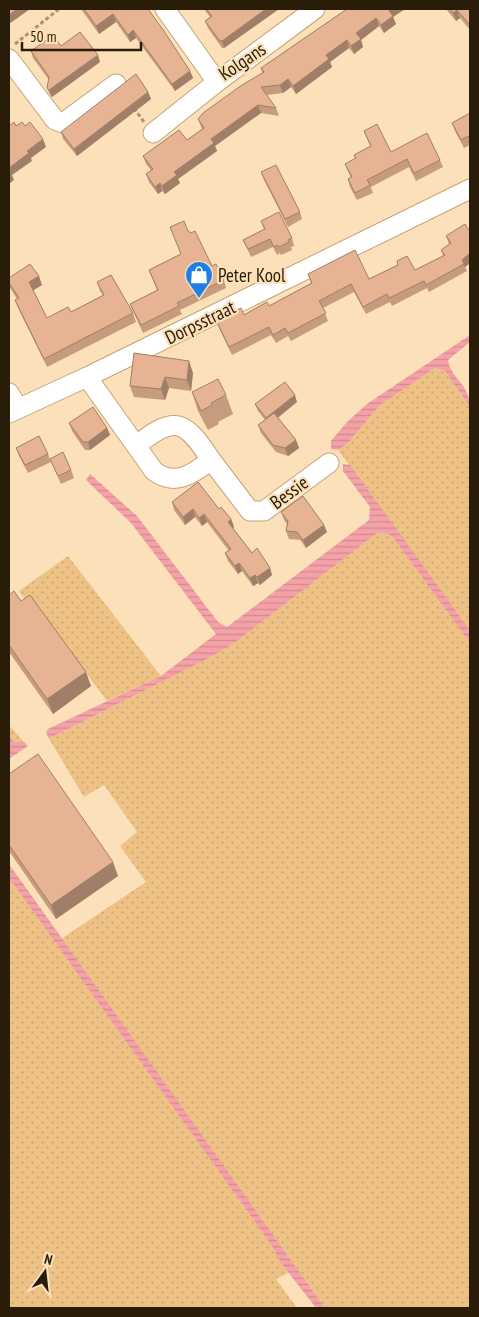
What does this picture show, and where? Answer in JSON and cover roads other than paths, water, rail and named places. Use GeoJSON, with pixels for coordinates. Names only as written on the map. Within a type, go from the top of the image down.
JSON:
{"type":"FeatureCollection","features":[{"type":"Feature","properties":{"kind":"street","name":"Kolgans"},"geometry":{"type":"LineString","coordinates":[[165,9],[217,82],[315,9]]}},
{"type":"Feature","properties":{"kind":"street"},"geometry":{"type":"LineString","coordinates":[[10,53],[55,120],[63,123],[116,84]]}},
{"type":"Feature","properties":{"kind":"street"},"geometry":{"type":"LineString","coordinates":[[153,133],[217,82]]}},
{"type":"Feature","properties":{"kind":"street","name":"Dorpsstraat"},"geometry":{"type":"LineString","coordinates":[[12,404],[87,377],[470,189]]}},
{"type":"Feature","properties":{"kind":"street"},"geometry":{"type":"LineString","coordinates":[[87,377],[154,471],[167,479],[174,480],[188,476],[211,460]]}},
{"type":"Feature","properties":{"kind":"street","name":"Bessie"},"geometry":{"type":"LineString","coordinates":[[136,446],[158,429],[174,425],[188,429],[245,507],[257,512],[264,511],[329,463]]}},
{"type":"Feature","properties":{"kind":"place","name":"Peter Kool"},"geometry":{"type":"Point","coordinates":[199,299]}}]}
